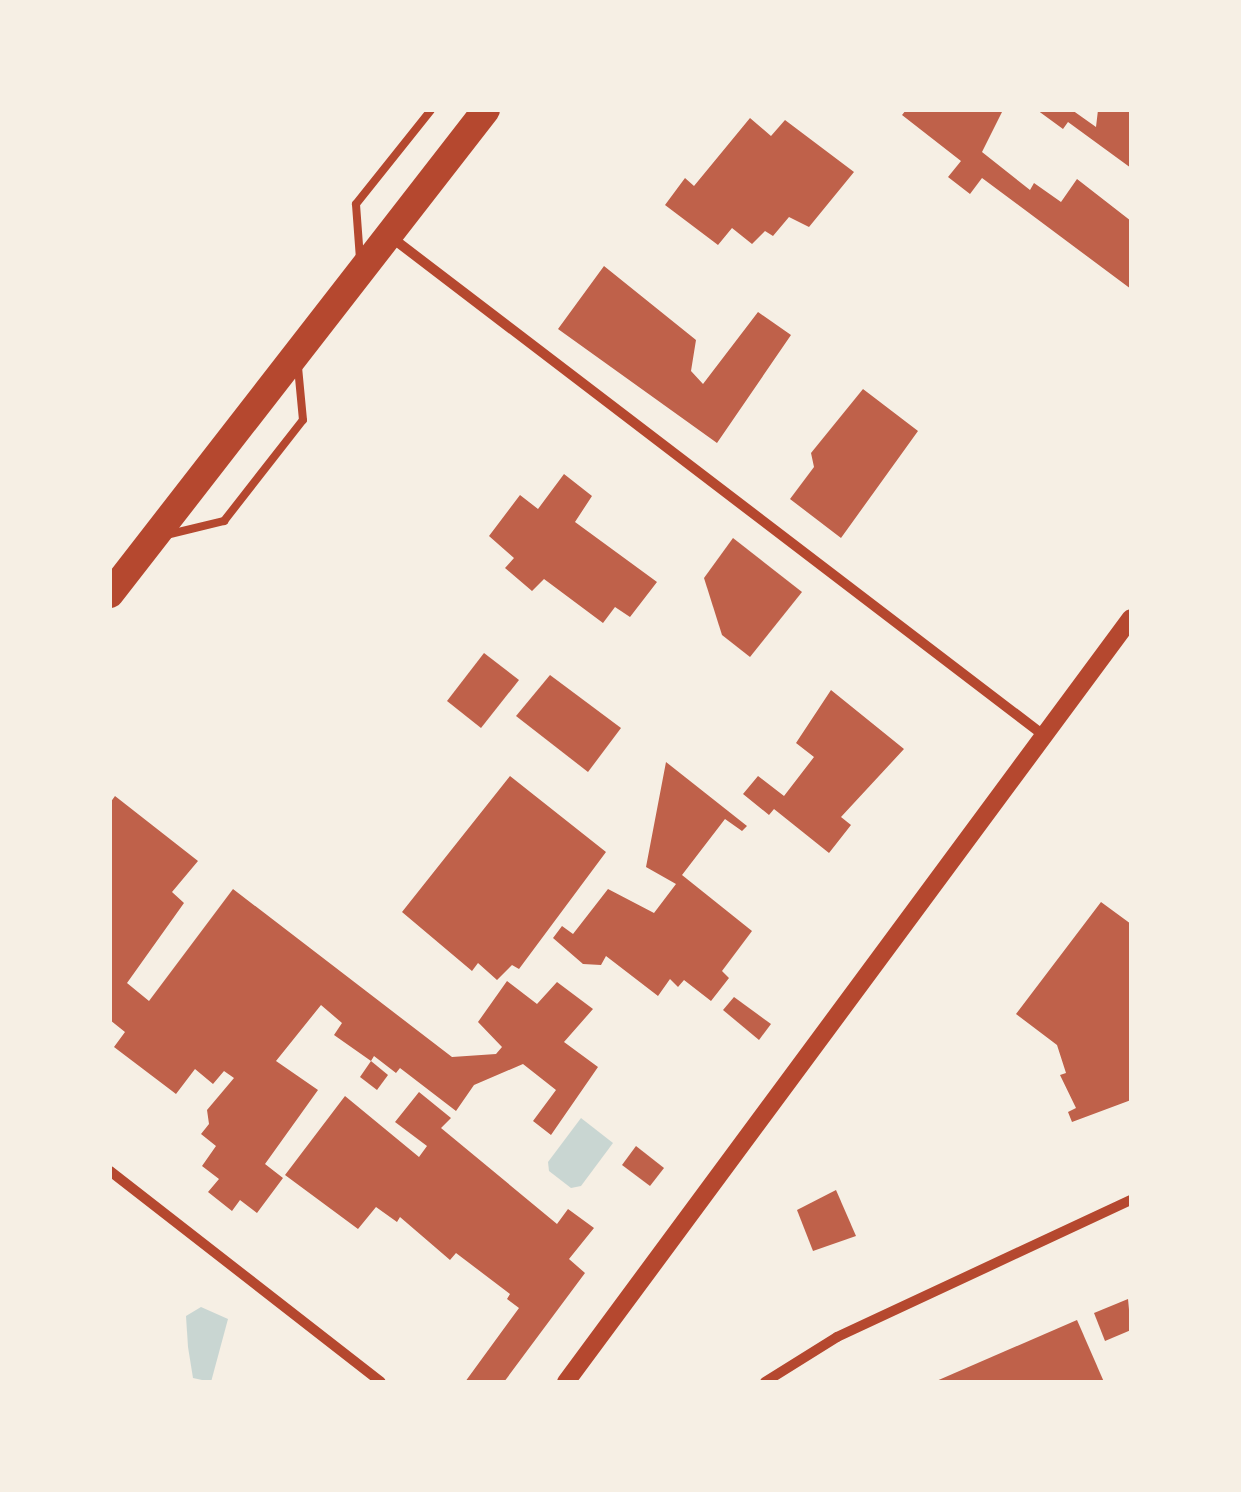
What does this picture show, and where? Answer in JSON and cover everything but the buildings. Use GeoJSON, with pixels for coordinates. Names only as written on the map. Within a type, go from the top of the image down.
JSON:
{"type":"FeatureCollection","features":[{"type":"Feature","properties":{"kind":"highway"},"geometry":{"type":"LineString","coordinates":[[110,594],[386,233],[486,110]]}},
{"type":"Feature","properties":{"kind":"street"},"geometry":{"type":"LineString","coordinates":[[386,233],[1042,734]]}},
{"type":"Feature","properties":{"kind":"street"},"geometry":{"type":"LineString","coordinates":[[566,1382],[1131,618]]}},
{"type":"Feature","properties":{"kind":"street"},"geometry":{"type":"LineString","coordinates":[[110,1171],[381,1382]]}},
{"type":"Feature","properties":{"kind":"street"},"geometry":{"type":"LineString","coordinates":[[765,1382],[884,1314],[1131,1200]]}},
{"type":"Feature","properties":{"kind":"lane"},"geometry":{"type":"LineString","coordinates":[[360,267],[356,204],[431,110]]}},
{"type":"Feature","properties":{"kind":"lane"},"geometry":{"type":"LineString","coordinates":[[152,539],[224,521],[303,420],[297,349]]}},
{"type":"Feature","properties":{"kind":"shaded area"},"geometry":{"type":"Polygon","coordinates":[[[581,1118],[613,1143],[581,1186],[571,1188],[549,1171],[548,1162],[581,1118]]]}},
{"type":"Feature","properties":{"kind":"shaded area"},"geometry":{"type":"Polygon","coordinates":[[[201,1307],[228,1319],[211,1382],[193,1378],[188,1347],[186,1316],[201,1307]]]}}]}
